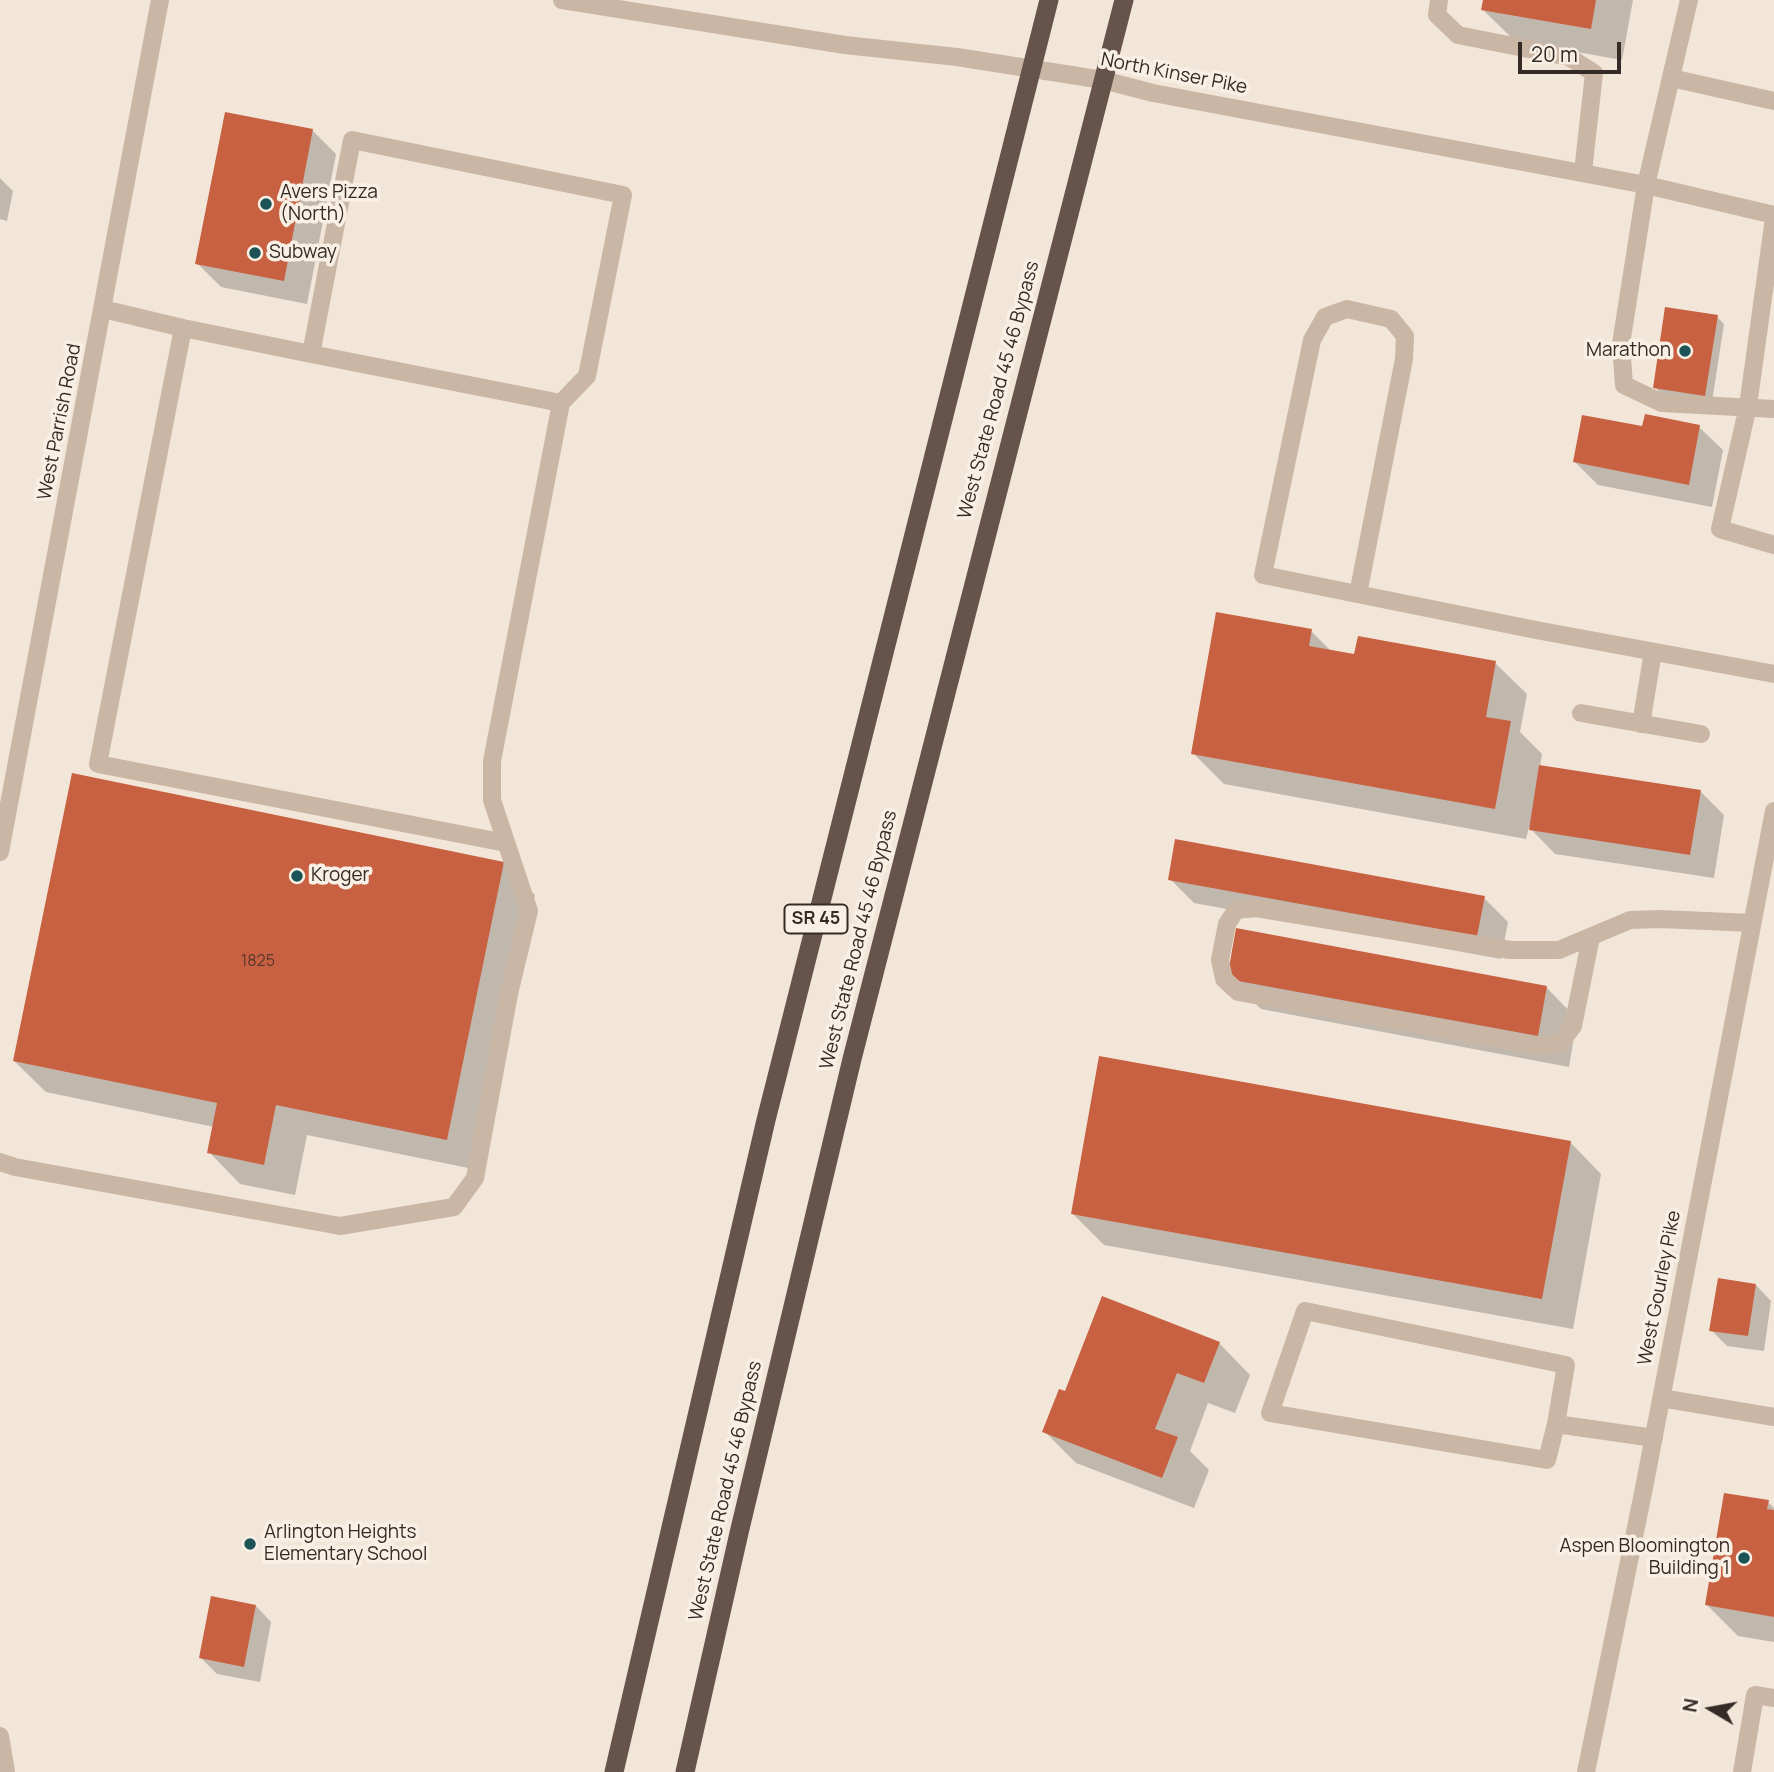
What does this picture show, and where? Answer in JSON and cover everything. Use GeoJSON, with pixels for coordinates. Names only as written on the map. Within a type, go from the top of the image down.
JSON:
{"type":"FeatureCollection","features":[{"type":"Feature","properties":{"kind":"highway","name":"SR 45"},"geometry":{"type":"LineString","coordinates":[[614,1772],[692,1430],[782,1056],[1049,0]]}},
{"type":"Feature","properties":{"kind":"highway","name":"West State Road 45 46 Bypass"},"geometry":{"type":"LineString","coordinates":[[685,1772],[852,1059],[1124,0]]}},
{"type":"Feature","properties":{"kind":"street","name":"West Parrish Road"},"geometry":{"type":"LineString","coordinates":[[0,852],[160,0]]}},
{"type":"Feature","properties":{"kind":"street","name":"North Kinser Pike"},"geometry":{"type":"LineString","coordinates":[[562,0],[845,45],[957,57],[1103,80],[1153,93],[1583,172],[1774,217]]}},
{"type":"Feature","properties":{"kind":"street"},"geometry":{"type":"LineString","coordinates":[[1439,0],[1437,15],[1458,35],[1569,57],[1594,73],[1583,172]]}},
{"type":"Feature","properties":{"kind":"street"},"geometry":{"type":"LineString","coordinates":[[1689,0],[1646,185],[1620,344],[1624,384],[1662,402],[1774,409]]}},
{"type":"Feature","properties":{"kind":"street"},"geometry":{"type":"LineString","coordinates":[[1671,78],[1774,101]]}},
{"type":"Feature","properties":{"kind":"street"},"geometry":{"type":"LineString","coordinates":[[0,1162],[15,1167],[340,1226],[454,1207],[475,1178],[509,994],[529,911],[492,800],[492,761],[561,403],[587,376],[623,195],[352,140],[310,354]]}},
{"type":"Feature","properties":{"kind":"street"},"geometry":{"type":"LineString","coordinates":[[1774,217],[1748,406],[1720,529],[1774,545]]}},
{"type":"Feature","properties":{"kind":"street"},"geometry":{"type":"LineString","coordinates":[[103,309],[183,328],[561,403]]}},
{"type":"Feature","properties":{"kind":"street"},"geometry":{"type":"LineString","coordinates":[[1358,594],[1404,359],[1405,337],[1391,319],[1347,309],[1325,317],[1312,340],[1263,575],[1358,594],[1653,652],[1774,674]]}},
{"type":"Feature","properties":{"kind":"street"},"geometry":{"type":"LineString","coordinates":[[183,328],[98,764],[506,843]]}},
{"type":"Feature","properties":{"kind":"street"},"geometry":{"type":"LineString","coordinates":[[1641,724],[1653,652]]}},
{"type":"Feature","properties":{"kind":"street"},"geometry":{"type":"LineString","coordinates":[[1581,713],[1701,734]]}},
{"type":"Feature","properties":{"kind":"street","name":"West Gourley Pike"},"geometry":{"type":"LineString","coordinates":[[1586,1772],[1654,1438],[1774,811]]}},
{"type":"Feature","properties":{"kind":"street"},"geometry":{"type":"LineString","coordinates":[[1591,937],[1573,1026],[1560,1042],[1539,1046],[1238,992],[1224,979],[1220,960],[1227,925],[1236,910],[1256,908],[1510,950],[1559,950],[1630,920],[1752,923]]}},
{"type":"Feature","properties":{"kind":"street"},"geometry":{"type":"LineString","coordinates":[[1305,1311],[1566,1365],[1556,1424],[1548,1460],[1270,1413],[1305,1311]]}},
{"type":"Feature","properties":{"kind":"street"},"geometry":{"type":"LineString","coordinates":[[1661,1398],[1774,1417]]}},
{"type":"Feature","properties":{"kind":"street"},"geometry":{"type":"LineString","coordinates":[[1556,1424],[1654,1438]]}},
{"type":"Feature","properties":{"kind":"street"},"geometry":{"type":"LineString","coordinates":[[1742,1772],[1755,1695],[1774,1698]]}},
{"type":"Feature","properties":{"kind":"street"},"geometry":{"type":"LineString","coordinates":[[0,1737],[6,1772]]}},
{"type":"Feature","properties":{"kind":"building"},"geometry":{"type":"Polygon","coordinates":[[[1483,0],[1596,0],[1591,29],[1481,10],[1483,0]]]}},
{"type":"Feature","properties":{"kind":"building"},"geometry":{"type":"Polygon","coordinates":[[[225,112],[313,129],[284,281],[195,264],[225,112]]]}},
{"type":"Feature","properties":{"kind":"building","name":"Marathon"},"geometry":{"type":"Polygon","coordinates":[[[1665,307],[1718,315],[1705,396],[1653,388],[1665,307]]]}},
{"type":"Feature","properties":{"kind":"building"},"geometry":{"type":"Polygon","coordinates":[[[1645,414],[1700,425],[1689,485],[1573,462],[1582,415],[1642,426],[1645,414]]]}},
{"type":"Feature","properties":{"kind":"building"},"geometry":{"type":"Polygon","coordinates":[[[1216,612],[1312,629],[1309,646],[1354,654],[1358,636],[1496,661],[1486,717],[1511,721],[1495,809],[1191,754],[1216,612]]]}},
{"type":"Feature","properties":{"kind":"building"},"geometry":{"type":"Polygon","coordinates":[[[1539,765],[1701,790],[1690,855],[1529,830],[1539,765]]]}},
{"type":"Feature","properties":{"kind":"building","name":"Kroger"},"geometry":{"type":"Polygon","coordinates":[[[72,773],[504,862],[447,1140],[276,1105],[264,1165],[207,1153],[217,1103],[13,1061],[72,773]]]}},
{"type":"Feature","properties":{"kind":"building"},"geometry":{"type":"Polygon","coordinates":[[[1175,839],[1485,896],[1477,936],[1168,880],[1175,839]]]}},
{"type":"Feature","properties":{"kind":"building"},"geometry":{"type":"Polygon","coordinates":[[[1236,928],[1547,986],[1538,1036],[1227,979],[1236,928]]]}},
{"type":"Feature","properties":{"kind":"building"},"geometry":{"type":"Polygon","coordinates":[[[1099,1056],[1571,1141],[1542,1299],[1071,1214],[1099,1056]]]}},
{"type":"Feature","properties":{"kind":"building"},"geometry":{"type":"Polygon","coordinates":[[[1718,1278],[1756,1284],[1748,1336],[1709,1331],[1718,1278]]]}},
{"type":"Feature","properties":{"kind":"building"},"geometry":{"type":"Polygon","coordinates":[[[1102,1296],[1220,1342],[1204,1383],[1177,1373],[1155,1429],[1178,1437],[1162,1478],[1042,1432],[1059,1389],[1065,1391],[1102,1296]]]}},
{"type":"Feature","properties":{"kind":"building","name":"Aspen Bloomington Building 1"},"geometry":{"type":"Polygon","coordinates":[[[1724,1493],[1769,1500],[1767,1509],[1774,1510],[1774,1617],[1705,1605],[1724,1493]]]}},
{"type":"Feature","properties":{"kind":"building"},"geometry":{"type":"Polygon","coordinates":[[[211,1596],[256,1605],[244,1667],[199,1658],[211,1596]]]}},
{"type":"Feature","properties":{"kind":"place","name":"Avers Pizza (North)"},"geometry":{"type":"Point","coordinates":[266,204]}},
{"type":"Feature","properties":{"kind":"place","name":"Subway"},"geometry":{"type":"Point","coordinates":[255,253]}},
{"type":"Feature","properties":{"kind":"place","name":"Marathon"},"geometry":{"type":"Point","coordinates":[1685,351]}},
{"type":"Feature","properties":{"kind":"place","name":"Kroger"},"geometry":{"type":"Point","coordinates":[297,876]}},
{"type":"Feature","properties":{"kind":"place","name":"Arlington Heights Elementary School"},"geometry":{"type":"Point","coordinates":[250,1544]}},
{"type":"Feature","properties":{"kind":"place","name":"Aspen Bloomington Building 1"},"geometry":{"type":"Point","coordinates":[1744,1558]}}]}
